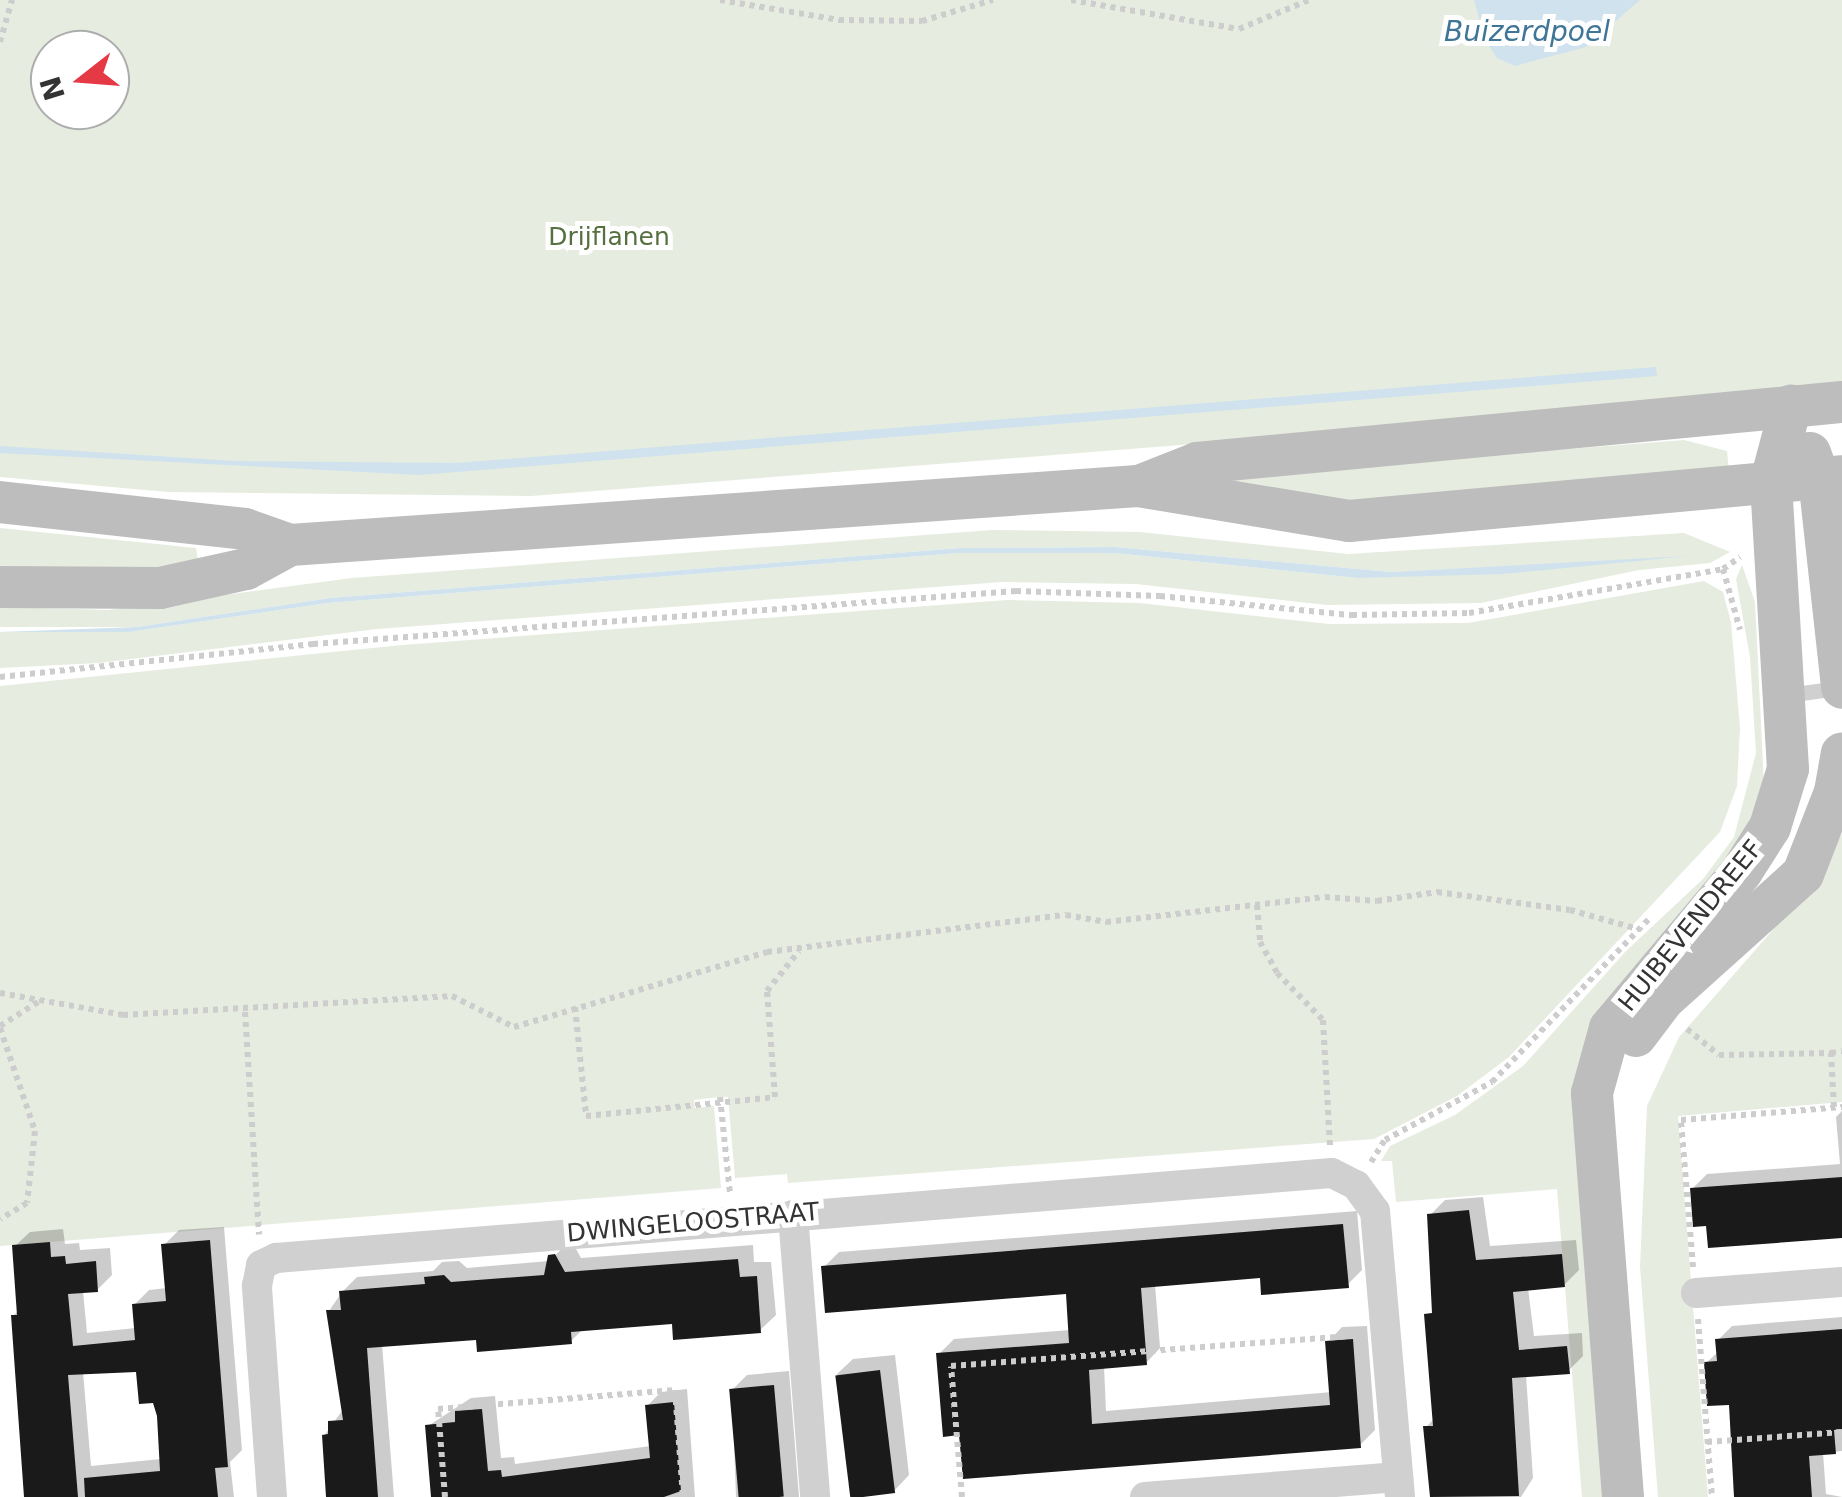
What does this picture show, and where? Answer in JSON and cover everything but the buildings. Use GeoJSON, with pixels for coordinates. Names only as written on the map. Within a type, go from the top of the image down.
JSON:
{"type":"FeatureCollection","features":[{"type":"Feature","properties":{"kind":"main road"},"geometry":{"type":"LineString","coordinates":[[1138,486],[1197,463],[1842,402]]}},
{"type":"Feature","properties":{"kind":"main road"},"geometry":{"type":"LineString","coordinates":[[1791,406],[1831,477],[1842,688]]}},
{"type":"Feature","properties":{"kind":"main road","name":"HUIBEVENDREEF"},"geometry":{"type":"LineString","coordinates":[[1622,1497],[1592,1130],[1596,1065],[1610,1028],[1644,979],[1742,871],[1770,826],[1788,769],[1787,695],[1771,481],[1791,406]]}},
{"type":"Feature","properties":{"kind":"main road"},"geometry":{"type":"LineString","coordinates":[[0,502],[245,529],[290,545],[1138,486],[1349,521],[1831,477]]}},
{"type":"Feature","properties":{"kind":"main road"},"geometry":{"type":"LineString","coordinates":[[0,587],[160,588],[246,569],[290,545]]}},
{"type":"Feature","properties":{"kind":"main road","name":"HUIBEVENDREEF"},"geometry":{"type":"LineString","coordinates":[[1649,1497],[1619,1098],[1636,1036],[1663,1000],[1803,874],[1836,792],[1842,754]]}},
{"type":"Feature","properties":{"kind":"street","name":"DWINGELOOSTRAAT"},"geometry":{"type":"LineString","coordinates":[[261,1265],[276,1258],[793,1215],[1344,1179]]}},
{"type":"Feature","properties":{"kind":"street"},"geometry":{"type":"LineString","coordinates":[[1145,1497],[1399,1487],[1376,1211],[1344,1179]]}},
{"type":"Feature","properties":{"kind":"street"},"geometry":{"type":"LineString","coordinates":[[793,1215],[815,1497]]}},
{"type":"Feature","properties":{"kind":"street"},"geometry":{"type":"LineString","coordinates":[[261,1265],[272,1497]]}},
{"type":"Feature","properties":{"kind":"street"},"geometry":{"type":"LineString","coordinates":[[1696,1293],[1842,1282]]}},
{"type":"Feature","properties":{"kind":"lane"},"geometry":{"type":"LineString","coordinates":[[1787,695],[1842,688]]}},
{"type":"Feature","properties":{"kind":"path"},"geometry":{"type":"LineString","coordinates":[[0,42],[12,0]]}},
{"type":"Feature","properties":{"kind":"path"},"geometry":{"type":"LineString","coordinates":[[720,0],[839,20],[922,21],[993,0]]}},
{"type":"Feature","properties":{"kind":"path"},"geometry":{"type":"LineString","coordinates":[[1071,0],[1239,29],[1309,0]]}},
{"type":"Feature","properties":{"kind":"path"},"geometry":{"type":"LineString","coordinates":[[0,677],[313,644],[1016,591],[1160,596],[1336,614],[1469,613],[1542,604],[1642,578],[1724,569],[1741,646]]}},
{"type":"Feature","properties":{"kind":"path"},"geometry":{"type":"LineString","coordinates":[[0,993],[122,1015],[245,1012],[452,996],[514,1027],[767,952],[1066,914],[1106,922],[1257,905],[1436,892],[1570,910],[1638,929]]}},
{"type":"Feature","properties":{"kind":"path"},"geometry":{"type":"LineString","coordinates":[[1257,905],[1260,942],[1278,973],[1323,1020],[1344,1179]]}},
{"type":"Feature","properties":{"kind":"path"},"geometry":{"type":"LineString","coordinates":[[1344,1179],[1384,1140],[1442,1114],[1502,1073],[1653,916]]}},
{"type":"Feature","properties":{"kind":"path"},"geometry":{"type":"LineString","coordinates":[[575,1007],[586,1116],[776,1097],[767,990],[800,950]]}},
{"type":"Feature","properties":{"kind":"path"},"geometry":{"type":"LineString","coordinates":[[1663,1000],[1719,1055],[1842,1051]]}},
{"type":"Feature","properties":{"kind":"path"},"geometry":{"type":"LineString","coordinates":[[0,1219],[27,1202],[35,1132],[0,1027],[39,1002]]}},
{"type":"Feature","properties":{"kind":"path"},"geometry":{"type":"LineString","coordinates":[[245,1012],[261,1265]]}},
{"type":"Feature","properties":{"kind":"path"},"geometry":{"type":"LineString","coordinates":[[1712,1497],[1681,1120],[1838,1107],[1832,1053]]}},
{"type":"Feature","properties":{"kind":"path"},"geometry":{"type":"LineString","coordinates":[[721,1100],[733,1220]]}},
{"type":"Feature","properties":{"kind":"path"},"geometry":{"type":"LineString","coordinates":[[962,1497],[952,1366],[1386,1333]]}},
{"type":"Feature","properties":{"kind":"path"},"geometry":{"type":"LineString","coordinates":[[446,1497],[438,1409],[674,1390],[683,1497]]}},
{"type":"Feature","properties":{"kind":"path"},"geometry":{"type":"LineString","coordinates":[[1708,1442],[1842,1432]]}},
{"type":"Feature","properties":{"kind":"green space","name":"Drijflanen"},"geometry":{"type":"Polygon","coordinates":[[[0,0],[1842,0],[1842,393],[531,496],[168,492],[0,477],[0,0]]]}},
{"type":"Feature","properties":{"kind":"green space"},"geometry":{"type":"Polygon","coordinates":[[[1684,440],[1727,451],[1729,471],[1330,502],[1187,479],[1684,440]]]}},
{"type":"Feature","properties":{"kind":"green space"},"geometry":{"type":"Polygon","coordinates":[[[0,528],[196,548],[198,560],[166,568],[0,572],[0,528]]]}},
{"type":"Feature","properties":{"kind":"green space"},"geometry":{"type":"Polygon","coordinates":[[[992,530],[1140,532],[1348,554],[1684,533],[1730,552],[1710,563],[1639,570],[1481,603],[1327,605],[1136,584],[1002,582],[377,629],[99,663],[0,668],[0,632],[129,632],[328,603],[959,553],[1114,553],[1357,578],[1687,557],[1391,572],[1115,547],[960,548],[330,598],[137,627],[0,627],[0,607],[109,610],[352,578],[992,530]]]}},
{"type":"Feature","properties":{"kind":"green space"},"geometry":{"type":"Polygon","coordinates":[[[1742,565],[1755,602],[1764,785],[1745,837],[1603,1010],[1613,1497],[1582,1497],[1557,1189],[1396,1202],[1392,1161],[1381,1161],[1390,1146],[1455,1115],[1523,1066],[1626,951],[1703,879],[1734,837],[1756,753],[1750,657],[1736,579],[1742,565]]]}},
{"type":"Feature","properties":{"kind":"green space"},"geometry":{"type":"Polygon","coordinates":[[[1704,581],[1723,592],[1731,622],[1740,728],[1737,786],[1720,832],[1509,1057],[1457,1096],[1374,1139],[788,1183],[787,1174],[735,1178],[728,1097],[720,1097],[694,1100],[695,1108],[714,1106],[721,1188],[0,1246],[0,686],[402,645],[1007,600],[1140,603],[1329,624],[1468,623],[1704,581]]]}},
{"type":"Feature","properties":{"kind":"green space"},"geometry":{"type":"Polygon","coordinates":[[[1842,834],[1842,1102],[1678,1116],[1708,1497],[1658,1497],[1640,1267],[1647,1106],[1679,1037],[1807,891],[1842,834]]]}},
{"type":"Feature","properties":{"kind":"water","name":"Buizerdpoel"},"geometry":{"type":"Polygon","coordinates":[[[1474,0],[1640,0],[1586,47],[1515,66],[1497,58],[1485,40],[1474,0]]]}},
{"type":"Feature","properties":{"kind":"water"},"geometry":{"type":"Polygon","coordinates":[[[1656,367],[1657,376],[419,475],[0,453],[0,446],[235,461],[457,463],[1656,367]]]}},
{"type":"Feature","properties":{"kind":"water"},"geometry":{"type":"Polygon","coordinates":[[[1115,547],[1391,572],[1689,556],[1503,574],[1357,578],[1114,553],[959,553],[328,603],[129,632],[0,632],[137,627],[330,598],[960,548],[1115,547]]]}}]}
